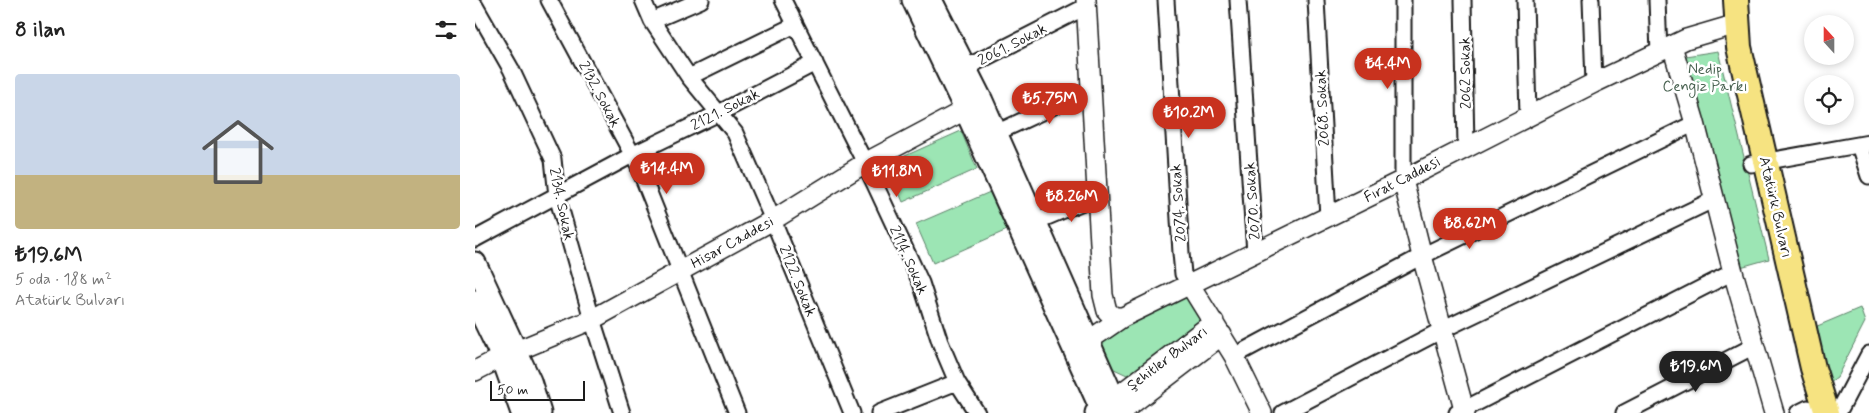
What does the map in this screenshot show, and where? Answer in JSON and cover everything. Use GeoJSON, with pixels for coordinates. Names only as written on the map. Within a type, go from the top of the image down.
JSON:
{"type":"FeatureCollection","features":[{"type":"Feature","properties":{"kind":"main road"},"geometry":{"type":"LineString","coordinates":[[913,0],[974,105],[1109,410]]}},
{"type":"Feature","properties":{"kind":"main road"},"geometry":{"type":"LineString","coordinates":[[931,0],[965,68],[974,105],[996,133],[1035,222],[1081,344]]}},
{"type":"Feature","properties":{"kind":"main road"},"geometry":{"type":"LineString","coordinates":[[1722,0],[1729,26]]}},
{"type":"Feature","properties":{"kind":"main road","name":"Atatürk Bulvarı"},"geometry":{"type":"LineString","coordinates":[[1736,0],[1725,50],[1758,162],[1813,368],[1810,412]]}},
{"type":"Feature","properties":{"kind":"main road"},"geometry":{"type":"LineString","coordinates":[[475,263],[509,354],[522,413]]}},
{"type":"Feature","properties":{"kind":"main road"},"geometry":{"type":"LineString","coordinates":[[476,305],[530,381],[540,413]]}},
{"type":"Feature","properties":{"kind":"street","name":"2132. Sokak"},"geometry":{"type":"LineString","coordinates":[[549,0],[633,155],[737,413]]}},
{"type":"Feature","properties":{"kind":"street","name":"2122. Sokak"},"geometry":{"type":"LineString","coordinates":[[643,0],[652,21],[689,77],[735,133],[773,220],[852,413]]}},
{"type":"Feature","properties":{"kind":"street"},"geometry":{"type":"LineString","coordinates":[[652,21],[701,0]]}},
{"type":"Feature","properties":{"kind":"street","name":"2114. Sokak"},"geometry":{"type":"LineString","coordinates":[[783,0],[865,163],[921,283],[940,342],[957,382],[977,413]]}},
{"type":"Feature","properties":{"kind":"street","name":"2074. Sokak"},"geometry":{"type":"LineString","coordinates":[[1166,0],[1181,253],[1183,274],[1190,285]]}},
{"type":"Feature","properties":{"kind":"street","name":"2070. Sokak"},"geometry":{"type":"LineString","coordinates":[[1238,0],[1255,253]]}},
{"type":"Feature","properties":{"kind":"street","name":"2068. Sokak"},"geometry":{"type":"LineString","coordinates":[[1316,0],[1327,217]]}},
{"type":"Feature","properties":{"kind":"street"},"geometry":{"type":"LineString","coordinates":[[1403,0],[1403,180],[1462,412],[1733,272]]}},
{"type":"Feature","properties":{"kind":"street","name":"2062 Sokak"},"geometry":{"type":"LineString","coordinates":[[1463,0],[1466,146]]}},
{"type":"Feature","properties":{"kind":"street"},"geometry":{"type":"LineString","coordinates":[[1525,0],[1528,116]]}},
{"type":"Feature","properties":{"kind":"street"},"geometry":{"type":"LineString","coordinates":[[1591,0],[1593,83]]}},
{"type":"Feature","properties":{"kind":"street"},"geometry":{"type":"LineString","coordinates":[[1657,0],[1665,49],[1695,123],[1733,272],[1774,413]]}},
{"type":"Feature","properties":{"kind":"street"},"geometry":{"type":"LineString","coordinates":[[1087,3],[1103,296],[1107,311],[1114,317],[1123,317]]}},
{"type":"Feature","properties":{"kind":"street","name":"2061. Sokak"},"geometry":{"type":"LineString","coordinates":[[965,68],[1087,3]]}},
{"type":"Feature","properties":{"kind":"street","name":"2134. Sokak"},"geometry":{"type":"LineString","coordinates":[[475,6],[511,69],[553,159],[557,196],[592,319],[622,413]]}},
{"type":"Feature","properties":{"kind":"street"},"geometry":{"type":"LineString","coordinates":[[689,77],[795,25]]}},
{"type":"Feature","properties":{"kind":"street","name":"Fırat Caddesi"},"geometry":{"type":"LineString","coordinates":[[1081,344],[1123,317],[1403,180],[1466,146],[1593,83],[1687,39],[1729,26]]}},
{"type":"Feature","properties":{"kind":"street","name":"2121. Sokak"},"geometry":{"type":"LineString","coordinates":[[475,239],[633,155],[815,63]]}},
{"type":"Feature","properties":{"kind":"street"},"geometry":{"type":"LineString","coordinates":[[996,133],[1091,90]]}},
{"type":"Feature","properties":{"kind":"street","name":"Hisar Caddesi"},"geometry":{"type":"LineString","coordinates":[[475,371],[509,354],[592,319],[773,220],[865,163],[974,105]]}},
{"type":"Feature","properties":{"kind":"street"},"geometry":{"type":"LineString","coordinates":[[1234,356],[1422,256],[1695,123]]}},
{"type":"Feature","properties":{"kind":"street"},"geometry":{"type":"LineString","coordinates":[[1758,162],[1864,144],[1869,176]]}},
{"type":"Feature","properties":{"kind":"street"},"geometry":{"type":"LineString","coordinates":[[1035,222],[1097,196]]}},
{"type":"Feature","properties":{"kind":"street"},"geometry":{"type":"LineString","coordinates":[[1283,413],[1442,330],[1715,199]]}},
{"type":"Feature","properties":{"kind":"street"},"geometry":{"type":"LineString","coordinates":[[1190,285],[1234,356],[1262,413]]}},
{"type":"Feature","properties":{"kind":"street","name":"Şehitler Bulvarı"},"geometry":{"type":"LineString","coordinates":[[1109,410],[1218,329]]}},
{"type":"Feature","properties":{"kind":"street"},"geometry":{"type":"LineString","coordinates":[[1624,413],[1754,346]]}},
{"type":"Feature","properties":{"kind":"street"},"geometry":{"type":"LineString","coordinates":[[1838,413],[1869,354]]}},
{"type":"Feature","properties":{"kind":"street"},"geometry":{"type":"LineString","coordinates":[[879,413],[957,382]]}},
{"type":"Feature","properties":{"kind":"green space","name":"Nedip Cengiz Parkı"},"geometry":{"type":"Polygon","coordinates":[[[1718,51],[1769,259],[1737,268],[1679,57],[1718,51]]]}},
{"type":"Feature","properties":{"kind":"green space"},"geometry":{"type":"Polygon","coordinates":[[[961,131],[977,169],[903,202],[887,164],[961,131]]]}},
{"type":"Feature","properties":{"kind":"green space"},"geometry":{"type":"Polygon","coordinates":[[[990,192],[1007,230],[933,263],[916,224],[990,192]]]}},
{"type":"Feature","properties":{"kind":"green space"},"geometry":{"type":"Polygon","coordinates":[[[1187,295],[1202,318],[1203,324],[1139,372],[1127,375],[1112,368],[1095,340],[1187,295]]]}},
{"type":"Feature","properties":{"kind":"green space"},"geometry":{"type":"Polygon","coordinates":[[[1860,308],[1865,322],[1837,377],[1830,382],[1823,378],[1815,327],[1860,308]]]}}]}
